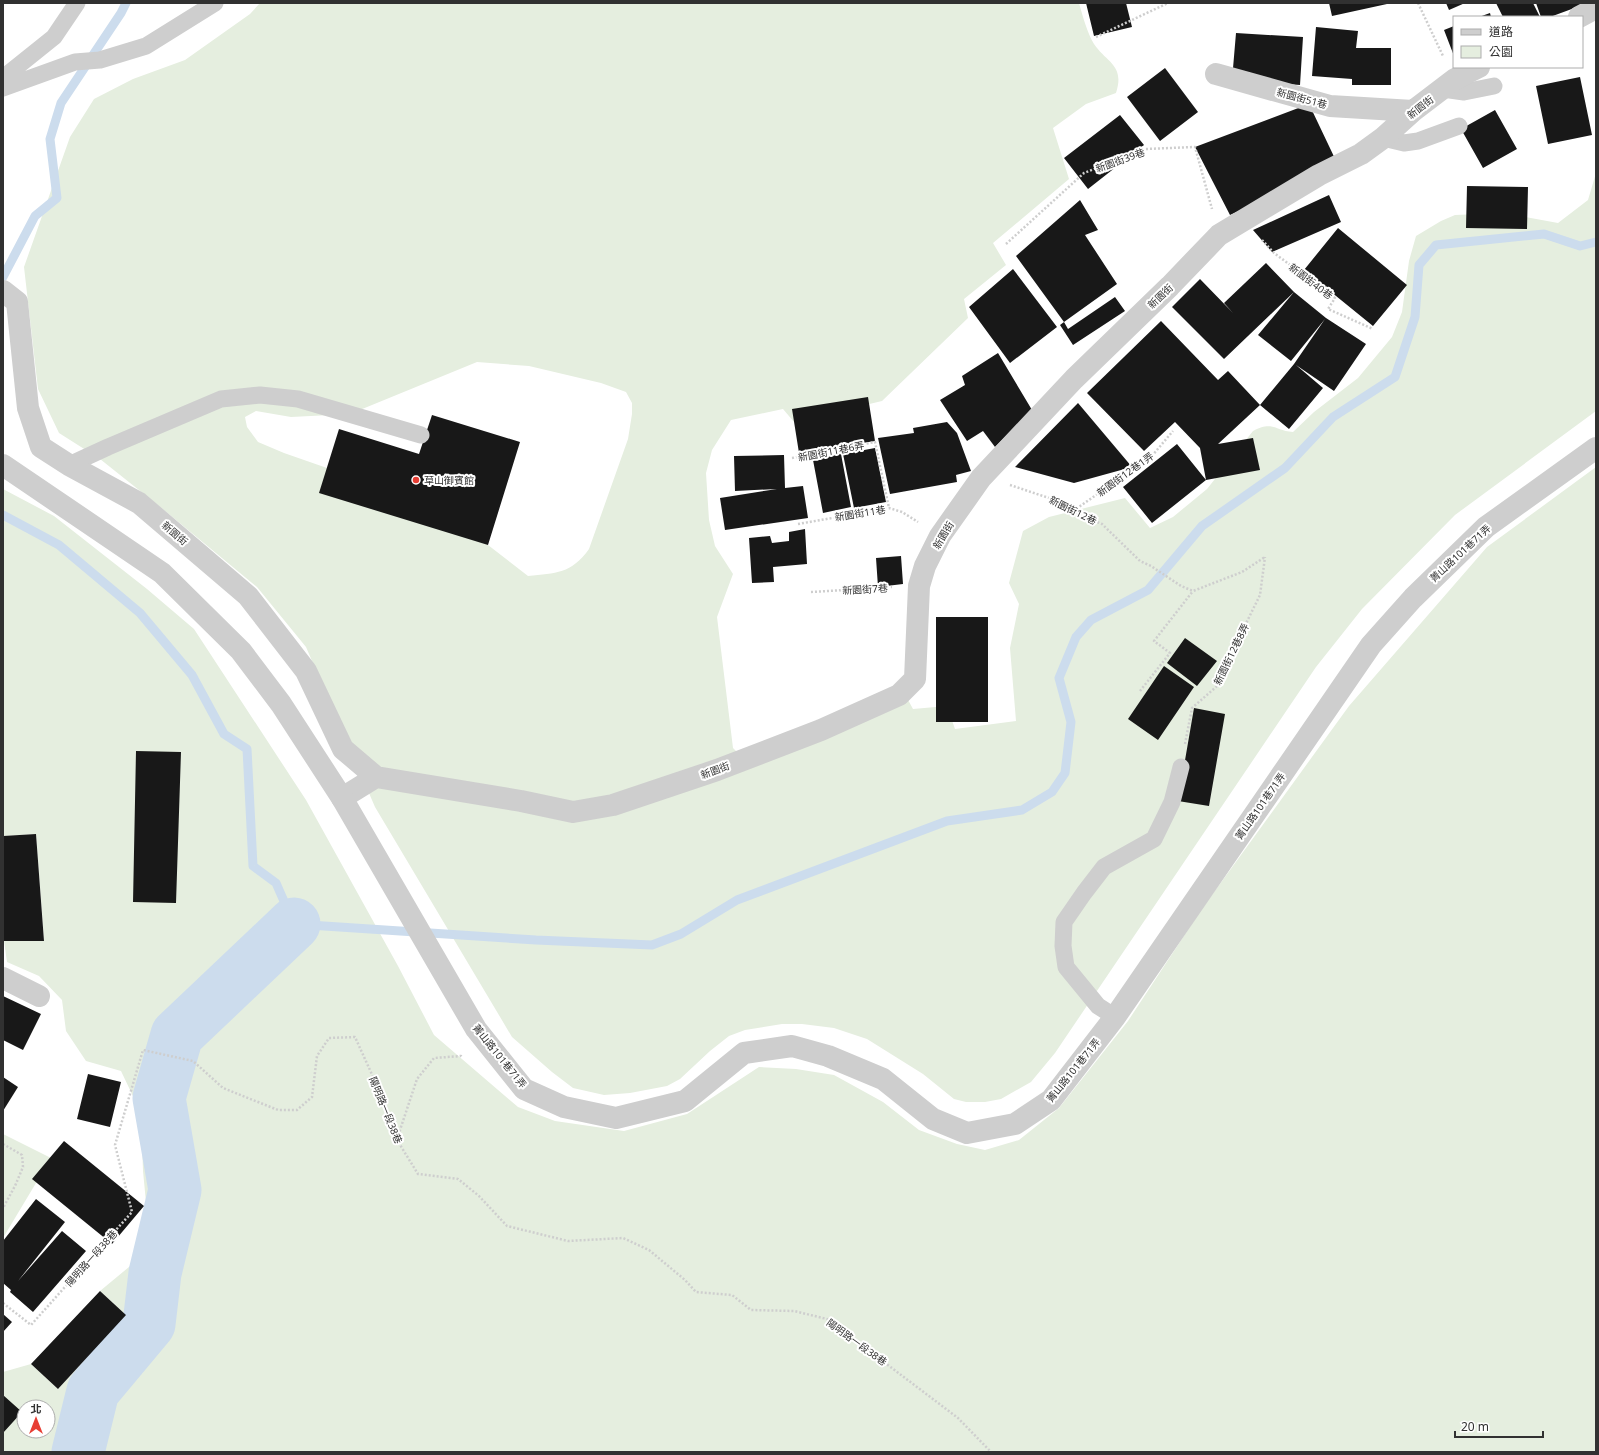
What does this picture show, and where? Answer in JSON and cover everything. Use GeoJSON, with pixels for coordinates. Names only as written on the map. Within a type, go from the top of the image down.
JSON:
{"type":"FeatureCollection","features":[{"type":"Feature","properties":{"kind":"street"},"geometry":{"type":"LineString","coordinates":[[1580,16],[1596,8]]}},
{"type":"Feature","properties":{"kind":"street","name":"新園街"},"geometry":{"type":"LineString","coordinates":[[5,292],[17,302],[28,408],[41,446],[69,465],[139,503],[248,596],[306,671],[343,749],[376,777],[521,801],[573,812],[613,805],[717,770],[821,730],[899,695],[915,679],[918,586],[925,566],[940,536],[981,478],[1074,379],[1170,286],[1219,235],[1319,175],[1361,154],[1383,138],[1413,111],[1449,84],[1478,68]]}},
{"type":"Feature","properties":{"kind":"street","name":"新園街51巷"},"geometry":{"type":"LineString","coordinates":[[1216,74],[1330,106],[1413,111]]}},
{"type":"Feature","properties":{"kind":"street","name":"菁山路101巷71弄"},"geometry":{"type":"LineString","coordinates":[[342,798],[476,1029],[524,1089],[564,1107],[616,1118],[685,1101],[744,1053],[792,1046],[828,1056],[883,1080],[933,1119],[967,1133],[1015,1124],[1051,1100],[1115,1017],[1371,645],[1413,598],[1486,527],[1596,448]]}},
{"type":"Feature","properties":{"kind":"street"},"geometry":{"type":"LineString","coordinates":[[3,464],[162,573],[241,651],[282,704],[342,798],[376,777]]}},
{"type":"Feature","properties":{"kind":"street"},"geometry":{"type":"LineString","coordinates":[[3,978],[39,996]]}},
{"type":"Feature","properties":{"kind":"lane"},"geometry":{"type":"LineString","coordinates":[[3,78],[54,38],[77,3]]}},
{"type":"Feature","properties":{"kind":"lane"},"geometry":{"type":"LineString","coordinates":[[3,88],[75,62],[100,60],[146,46],[215,3]]}},
{"type":"Feature","properties":{"kind":"lane"},"geometry":{"type":"LineString","coordinates":[[1449,84],[1464,92],[1494,86]]}},
{"type":"Feature","properties":{"kind":"lane"},"geometry":{"type":"LineString","coordinates":[[1383,138],[1404,142],[1418,141],[1459,126]]}},
{"type":"Feature","properties":{"kind":"lane"},"geometry":{"type":"LineString","coordinates":[[69,465],[108,446],[221,399],[260,395],[298,399],[421,435]]}},
{"type":"Feature","properties":{"kind":"lane"},"geometry":{"type":"LineString","coordinates":[[1115,1017],[1098,1006],[1066,967],[1063,946],[1064,922],[1104,867],[1154,838],[1172,802],[1180,767]]}},
{"type":"Feature","properties":{"kind":"path"},"geometry":{"type":"LineString","coordinates":[[1096,37],[1168,3]]}},
{"type":"Feature","properties":{"kind":"path"},"geometry":{"type":"LineString","coordinates":[[1418,3],[1449,84]]}},
{"type":"Feature","properties":{"kind":"path","name":"新園街39巷"},"geometry":{"type":"LineString","coordinates":[[1006,244],[1084,173],[1145,149],[1195,147],[1219,235]]}},
{"type":"Feature","properties":{"kind":"path","name":"新園街40巷"},"geometry":{"type":"LineString","coordinates":[[1246,219],[1274,254],[1335,298],[1328,309],[1373,329]]}},
{"type":"Feature","properties":{"kind":"path","name":"新園街12巷1弄"},"geometry":{"type":"LineString","coordinates":[[1073,512],[1151,457],[1173,431]]}},
{"type":"Feature","properties":{"kind":"path","name":"新園街11巷6弄"},"geometry":{"type":"LineString","coordinates":[[792,458],[875,442],[889,508]]}},
{"type":"Feature","properties":{"kind":"path","name":"新園街12巷"},"geometry":{"type":"LineString","coordinates":[[981,478],[1019,487],[1064,503],[1073,512],[1102,524],[1140,561],[1151,566],[1181,586],[1193,591]]}},
{"type":"Feature","properties":{"kind":"path","name":"新園街11巷"},"geometry":{"type":"LineString","coordinates":[[798,524],[889,508],[902,512],[940,536]]}},
{"type":"Feature","properties":{"kind":"path","name":"新園街12巷8弄"},"geometry":{"type":"LineString","coordinates":[[1180,767],[1192,708],[1216,688],[1260,595],[1265,557],[1242,572],[1193,591]]}},
{"type":"Feature","properties":{"kind":"path","name":"新園街7巷"},"geometry":{"type":"LineString","coordinates":[[811,592],[918,586]]}},
{"type":"Feature","properties":{"kind":"path"},"geometry":{"type":"LineString","coordinates":[[1140,691],[1170,653],[1154,641],[1193,591]]}},
{"type":"Feature","properties":{"kind":"path","name":"陽明路一段38巷"},"geometry":{"type":"LineString","coordinates":[[3,1303],[31,1325],[132,1212],[115,1145],[143,1050],[192,1061],[223,1088],[278,1110],[298,1110],[312,1097],[317,1056],[329,1038],[355,1037],[379,1090],[397,1140],[418,1174],[458,1179],[479,1196],[508,1226],[568,1241],[623,1238],[649,1250],[685,1280],[696,1292],[732,1294],[751,1310],[794,1311],[827,1319],[958,1418],[991,1452]]}},
{"type":"Feature","properties":{"kind":"path"},"geometry":{"type":"LineString","coordinates":[[397,1140],[417,1080],[434,1058],[461,1056],[466,1062]]}},
{"type":"Feature","properties":{"kind":"path"},"geometry":{"type":"LineString","coordinates":[[3,1144],[22,1155],[23,1167],[16,1186],[3,1208]]}},
{"type":"Feature","properties":{"kind":"green space"},"geometry":{"type":"Polygon","coordinates":[[[260,3],[1079,3],[1085,24],[1094,44],[1116,70],[1118,84],[1116,93],[1086,104],[1053,128],[1069,179],[993,243],[1006,265],[964,299],[968,318],[882,401],[794,422],[783,409],[731,420],[712,450],[706,473],[709,520],[715,546],[733,574],[717,617],[733,748],[752,767],[907,698],[913,709],[947,706],[955,729],[1016,721],[1010,648],[1019,604],[1009,583],[1023,531],[1049,517],[1125,498],[1150,528],[1173,517],[1207,489],[1253,431],[1265,426],[1270,426],[1293,432],[1314,412],[1358,378],[1392,337],[1402,312],[1409,261],[1416,236],[1441,221],[1455,215],[1503,213],[1558,223],[1588,200],[1596,173],[1596,411],[1455,515],[1362,609],[1316,667],[1055,1053],[1031,1082],[1001,1099],[985,1102],[966,1102],[954,1099],[923,1074],[867,1039],[834,1028],[802,1024],[782,1024],[745,1030],[729,1036],[710,1051],[680,1079],[667,1086],[630,1093],[604,1095],[573,1088],[512,1037],[375,807],[306,647],[257,587],[100,459],[59,433],[38,389],[24,267],[70,137],[94,99],[133,79],[185,60],[250,14],[260,3]],[[477,362],[350,414],[291,417],[256,411],[245,417],[247,427],[258,442],[327,468],[488,545],[528,576],[555,573],[569,568],[589,549],[628,439],[632,414],[632,403],[626,392],[601,383],[529,366],[477,362]]]}},
{"type":"Feature","properties":{"kind":"green space"},"geometry":{"type":"Polygon","coordinates":[[[1596,467],[1596,1452],[3,1452],[3,1372],[31,1364],[58,1389],[126,1315],[100,1291],[135,1262],[148,1223],[143,1171],[141,1113],[121,1071],[86,1061],[66,1031],[62,1000],[39,976],[7,962],[4,941],[44,940],[36,834],[3,836],[3,489],[54,516],[147,589],[194,629],[306,800],[398,966],[434,1035],[518,1107],[555,1121],[624,1131],[687,1114],[759,1067],[796,1069],[834,1075],[883,1102],[919,1130],[957,1144],[985,1150],[1019,1140],[1059,1108],[1128,1021],[1201,910],[1349,706],[1487,547],[1596,467]]]}},
{"type":"Feature","properties":{"kind":"green space"},"geometry":{"type":"Polygon","coordinates":[[[3,1134],[51,1158],[3,1238],[3,1134]]]}},
{"type":"Feature","properties":{"kind":"building"},"geometry":{"type":"Polygon","coordinates":[[[1086,3],[1126,3],[1132,27],[1094,36],[1086,3]]]}},
{"type":"Feature","properties":{"kind":"building"},"geometry":{"type":"Polygon","coordinates":[[[1329,3],[1386,3],[1387,4],[1332,16],[1329,3]]]}},
{"type":"Feature","properties":{"kind":"building"},"geometry":{"type":"Polygon","coordinates":[[[1446,3],[1465,3],[1449,10],[1446,3]]]}},
{"type":"Feature","properties":{"kind":"building"},"geometry":{"type":"Polygon","coordinates":[[[1496,3],[1533,3],[1540,16],[1502,16],[1496,3]]]}},
{"type":"Feature","properties":{"kind":"building"},"geometry":{"type":"Polygon","coordinates":[[[1536,3],[1588,3],[1553,16],[1541,16],[1536,3]]]}},
{"type":"Feature","properties":{"kind":"building"},"geometry":{"type":"Polygon","coordinates":[[[1490,13],[1491,16],[1482,16],[1490,13]]]}},
{"type":"Feature","properties":{"kind":"building"},"geometry":{"type":"Polygon","coordinates":[[[1453,26],[1453,53],[1444,30],[1453,26]]]}},
{"type":"Feature","properties":{"kind":"building"},"geometry":{"type":"Polygon","coordinates":[[[1316,27],[1358,31],[1356,48],[1391,48],[1391,85],[1352,85],[1352,79],[1312,76],[1316,27]]]}},
{"type":"Feature","properties":{"kind":"building"},"geometry":{"type":"Polygon","coordinates":[[[1236,33],[1303,37],[1300,85],[1232,80],[1236,33]]]}},
{"type":"Feature","properties":{"kind":"building"},"geometry":{"type":"Polygon","coordinates":[[[1165,68],[1198,112],[1160,141],[1127,97],[1165,68]]]}},
{"type":"Feature","properties":{"kind":"building"},"geometry":{"type":"Polygon","coordinates":[[[1580,77],[1592,135],[1548,144],[1536,86],[1580,77]]]}},
{"type":"Feature","properties":{"kind":"building"},"geometry":{"type":"Polygon","coordinates":[[[1309,104],[1338,165],[1230,215],[1195,147],[1309,104]]]}},
{"type":"Feature","properties":{"kind":"building"},"geometry":{"type":"Polygon","coordinates":[[[1495,110],[1517,149],[1483,168],[1461,129],[1495,110]]]}},
{"type":"Feature","properties":{"kind":"building"},"geometry":{"type":"Polygon","coordinates":[[[1120,115],[1144,145],[1088,189],[1064,158],[1120,115]]]}},
{"type":"Feature","properties":{"kind":"building"},"geometry":{"type":"Polygon","coordinates":[[[1467,186],[1528,187],[1527,229],[1466,228],[1467,186]]]}},
{"type":"Feature","properties":{"kind":"building"},"geometry":{"type":"Polygon","coordinates":[[[1329,195],[1341,222],[1272,252],[1253,230],[1329,195]]]}},
{"type":"Feature","properties":{"kind":"building"},"geometry":{"type":"Polygon","coordinates":[[[1080,200],[1098,230],[1085,235],[1117,284],[1064,322],[1016,256],[1080,200]]]}},
{"type":"Feature","properties":{"kind":"building"},"geometry":{"type":"Polygon","coordinates":[[[1338,228],[1407,285],[1373,326],[1304,270],[1338,228]]]}},
{"type":"Feature","properties":{"kind":"building"},"geometry":{"type":"Polygon","coordinates":[[[1266,263],[1294,292],[1224,359],[1172,307],[1200,279],[1233,313],[1224,303],[1266,263]]]}},
{"type":"Feature","properties":{"kind":"building"},"geometry":{"type":"Polygon","coordinates":[[[1013,269],[1057,327],[1010,363],[969,307],[1013,269]]]}},
{"type":"Feature","properties":{"kind":"building"},"geometry":{"type":"Polygon","coordinates":[[[1294,292],[1326,318],[1366,344],[1334,391],[1296,365],[1323,388],[1289,429],[1260,405],[1294,364],[1325,319],[1291,361],[1258,335],[1294,292]]]}},
{"type":"Feature","properties":{"kind":"building"},"geometry":{"type":"Polygon","coordinates":[[[1115,297],[1125,311],[1073,345],[1060,325],[1064,322],[1068,329],[1115,297]]]}},
{"type":"Feature","properties":{"kind":"building"},"geometry":{"type":"Polygon","coordinates":[[[1161,321],[1218,380],[1228,371],[1260,405],[1218,444],[1253,438],[1260,470],[1206,480],[1200,448],[1175,422],[1144,451],[1087,393],[1161,321]]]}},
{"type":"Feature","properties":{"kind":"building"},"geometry":{"type":"Polygon","coordinates":[[[998,353],[1032,410],[995,447],[983,431],[967,441],[940,400],[965,385],[962,376],[998,353]]]}},
{"type":"Feature","properties":{"kind":"building"},"geometry":{"type":"Polygon","coordinates":[[[868,397],[875,441],[799,453],[792,409],[868,397]]]}},
{"type":"Feature","properties":{"kind":"building"},"geometry":{"type":"Polygon","coordinates":[[[1078,403],[1132,467],[1074,483],[1015,467],[1078,403]]]}},
{"type":"Feature","properties":{"kind":"building","name":"草山御賓館"},"geometry":{"type":"Polygon","coordinates":[[[432,415],[520,442],[488,545],[319,493],[339,429],[419,454],[432,415]]]}},
{"type":"Feature","properties":{"kind":"building"},"geometry":{"type":"Polygon","coordinates":[[[947,422],[957,433],[971,471],[956,475],[957,482],[890,494],[878,438],[914,433],[913,428],[947,422]]]}},
{"type":"Feature","properties":{"kind":"building"},"geometry":{"type":"Polygon","coordinates":[[[1177,444],[1206,480],[1152,523],[1123,487],[1177,444]]]}},
{"type":"Feature","properties":{"kind":"building"},"geometry":{"type":"Polygon","coordinates":[[[875,448],[886,502],[854,508],[843,454],[875,448]]]}},
{"type":"Feature","properties":{"kind":"building"},"geometry":{"type":"Polygon","coordinates":[[[841,454],[851,507],[823,513],[813,460],[841,454]]]}},
{"type":"Feature","properties":{"kind":"building"},"geometry":{"type":"Polygon","coordinates":[[[784,455],[785,488],[803,486],[808,518],[725,530],[720,498],[777,489],[735,491],[734,456],[784,455]]]}},
{"type":"Feature","properties":{"kind":"building"},"geometry":{"type":"Polygon","coordinates":[[[805,529],[807,564],[773,567],[774,582],[752,583],[749,538],[770,536],[772,543],[789,541],[789,532],[805,529]]]}},
{"type":"Feature","properties":{"kind":"building"},"geometry":{"type":"Polygon","coordinates":[[[901,556],[903,584],[878,587],[876,558],[901,556]]]}},
{"type":"Feature","properties":{"kind":"building"},"geometry":{"type":"Polygon","coordinates":[[[936,617],[988,617],[988,722],[936,722],[936,617]]]}},
{"type":"Feature","properties":{"kind":"building"},"geometry":{"type":"Polygon","coordinates":[[[1185,638],[1217,661],[1197,686],[1167,663],[1185,638]]]}},
{"type":"Feature","properties":{"kind":"building"},"geometry":{"type":"Polygon","coordinates":[[[1164,666],[1194,687],[1158,740],[1128,719],[1164,666]]]}},
{"type":"Feature","properties":{"kind":"building"},"geometry":{"type":"Polygon","coordinates":[[[1194,708],[1225,714],[1209,806],[1178,801],[1194,708]]]}},
{"type":"Feature","properties":{"kind":"building"},"geometry":{"type":"Polygon","coordinates":[[[136,751],[181,752],[176,903],[133,902],[136,751]]]}},
{"type":"Feature","properties":{"kind":"building"},"geometry":{"type":"Polygon","coordinates":[[[36,834],[44,941],[4,941],[3,836],[36,834]]]}},
{"type":"Feature","properties":{"kind":"building"},"geometry":{"type":"Polygon","coordinates":[[[3,996],[41,1014],[23,1050],[3,1040],[3,996]]]}},
{"type":"Feature","properties":{"kind":"building"},"geometry":{"type":"Polygon","coordinates":[[[88,1074],[121,1082],[110,1127],[77,1119],[88,1074]]]}},
{"type":"Feature","properties":{"kind":"building"},"geometry":{"type":"Polygon","coordinates":[[[3,1077],[18,1087],[3,1111],[3,1077]]]}},
{"type":"Feature","properties":{"kind":"building"},"geometry":{"type":"Polygon","coordinates":[[[64,1141],[144,1206],[112,1244],[32,1179],[64,1141]]]}},
{"type":"Feature","properties":{"kind":"building"},"geometry":{"type":"Polygon","coordinates":[[[36,1199],[65,1222],[18,1281],[62,1231],[86,1251],[33,1312],[10,1292],[11,1290],[3,1283],[3,1241],[36,1199]]]}},
{"type":"Feature","properties":{"kind":"building"},"geometry":{"type":"Polygon","coordinates":[[[100,1291],[126,1315],[58,1389],[31,1364],[100,1291]]]}},
{"type":"Feature","properties":{"kind":"building"},"geometry":{"type":"Polygon","coordinates":[[[3,1314],[12,1322],[3,1332],[3,1314]]]}},
{"type":"Feature","properties":{"kind":"building"},"geometry":{"type":"Polygon","coordinates":[[[3,1395],[16,1407],[16,1419],[3,1433],[3,1395]]]}},
{"type":"Feature","properties":{"kind":"waterway"},"geometry":{"type":"LineString","coordinates":[[3,277],[35,216],[57,198],[50,139],[61,103],[121,13],[126,3]]}},
{"type":"Feature","properties":{"kind":"waterway"},"geometry":{"type":"LineString","coordinates":[[3,515],[59,545],[140,613],[192,675],[224,734],[247,749],[253,866],[276,883],[294,924],[536,940],[652,945],[681,934],[737,900],[947,821],[1022,810],[1052,792],[1065,773],[1071,722],[1059,678],[1076,637],[1091,620],[1148,590],[1202,526],[1285,468],[1333,417],[1395,377],[1415,317],[1419,265],[1436,245],[1544,234],[1580,246],[1596,242]]}},
{"type":"Feature","properties":{"kind":"waterway"},"geometry":{"type":"LineString","coordinates":[[78,1452],[93,1391],[149,1324],[155,1273],[175,1190],[159,1098],[177,1035],[294,924]]}},
{"type":"Feature","properties":{"kind":"place","name":"草山御賓館"},"geometry":{"type":"Point","coordinates":[416,480]}}]}
